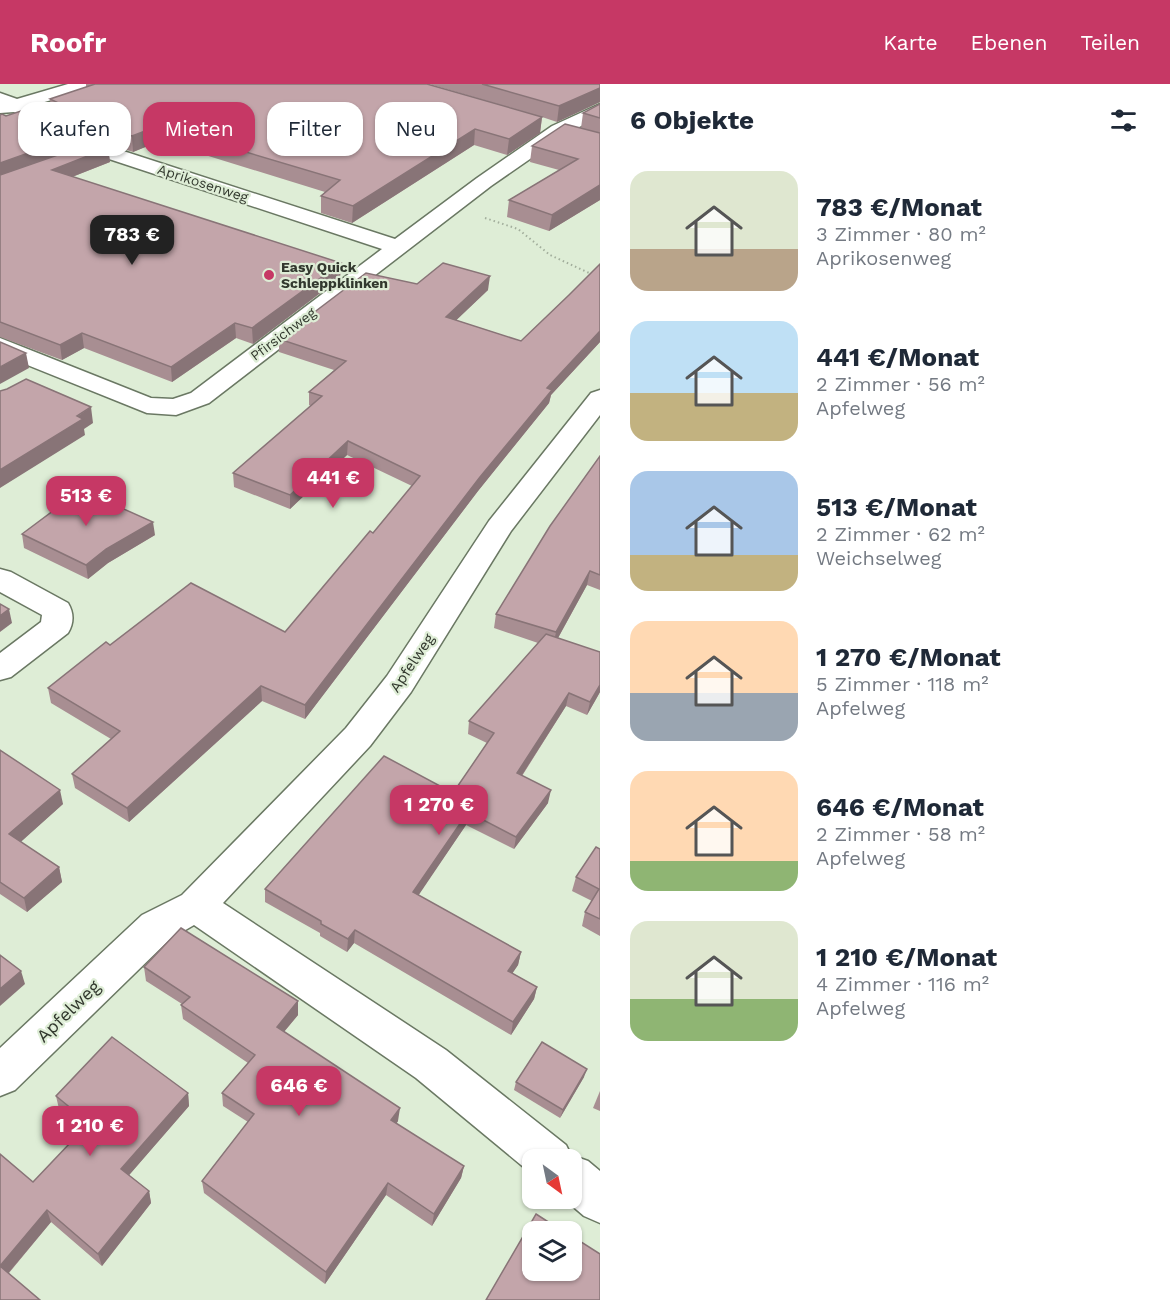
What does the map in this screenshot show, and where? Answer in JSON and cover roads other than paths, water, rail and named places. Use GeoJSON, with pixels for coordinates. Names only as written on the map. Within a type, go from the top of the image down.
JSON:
{"type":"FeatureCollection","features":[{"type":"Feature","properties":{"kind":"street"},"geometry":{"type":"LineString","coordinates":[[5,105],[86,84]]}},
{"type":"Feature","properties":{"kind":"street","name":"Aprikosenweg"},"geometry":{"type":"LineString","coordinates":[[5,105],[111,153],[397,247]]}},
{"type":"Feature","properties":{"kind":"street","name":"Pfirsichweg"},"geometry":{"type":"LineString","coordinates":[[0,345],[147,405],[176,406],[200,398],[450,207],[559,130],[600,109]]}},
{"type":"Feature","properties":{"kind":"street"},"geometry":{"type":"LineString","coordinates":[[26,382],[52,367]]}},
{"type":"Feature","properties":{"kind":"street","name":"Apfelweg"},"geometry":{"type":"LineString","coordinates":[[0,1076],[156,927],[196,906],[358,737],[399,684],[499,527],[600,398]]}},
{"type":"Feature","properties":{"kind":"street"},"geometry":{"type":"LineString","coordinates":[[0,579],[57,610],[57,626],[0,669]]}},
{"type":"Feature","properties":{"kind":"street"},"geometry":{"type":"LineString","coordinates":[[196,906],[431,1064],[536,1149]]}},
{"type":"Feature","properties":{"kind":"street"},"geometry":{"type":"LineString","coordinates":[[582,1185],[600,1200]]}},
{"type":"Feature","properties":{"kind":"place","name":"Easy Quick Schleppklinken"},"geometry":{"type":"Point","coordinates":[269,275]}}]}
